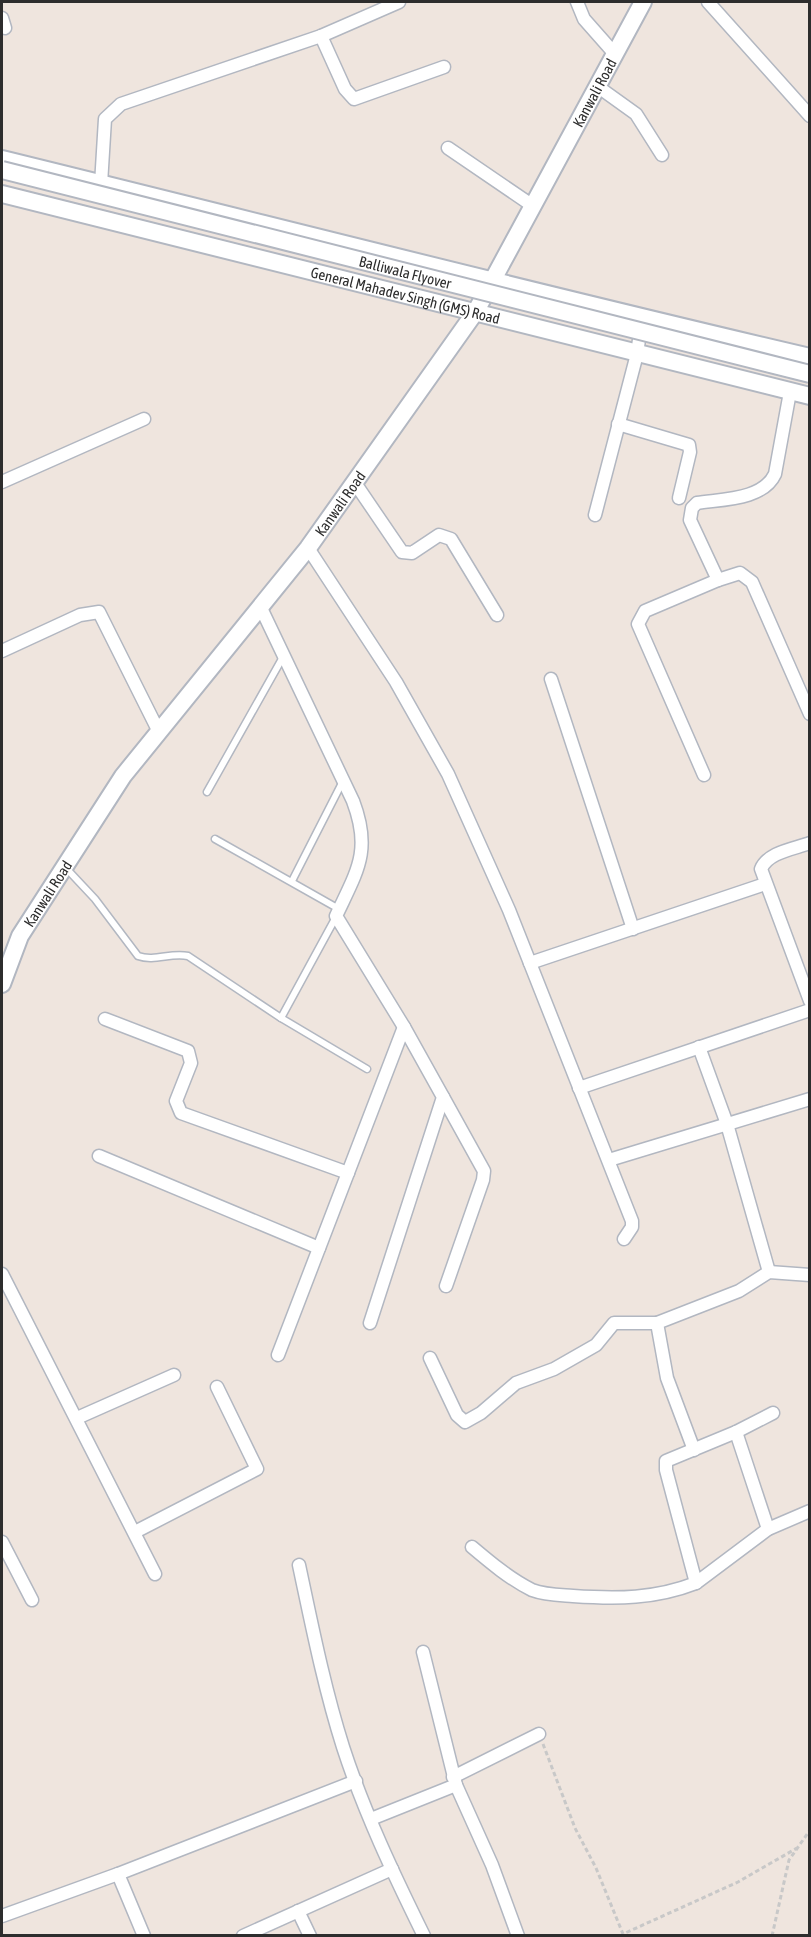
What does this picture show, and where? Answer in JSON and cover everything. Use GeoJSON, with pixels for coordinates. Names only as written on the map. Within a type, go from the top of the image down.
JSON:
{"type":"FeatureCollection","features":[{"type":"Feature","properties":{"kind":"street"},"geometry":{"type":"LineString","coordinates":[[101,184],[105,119],[121,104],[321,36],[399,2]]}},
{"type":"Feature","properties":{"kind":"street"},"geometry":{"type":"LineString","coordinates":[[577,2],[584,19],[614,53]]}},
{"type":"Feature","properties":{"kind":"street","name":"Kanwali Road"},"geometry":{"type":"LineString","coordinates":[[2,984],[20,936],[123,777],[308,548],[476,311],[643,2]]}},
{"type":"Feature","properties":{"kind":"street"},"geometry":{"type":"LineString","coordinates":[[708,2],[810,116]]}},
{"type":"Feature","properties":{"kind":"street"},"geometry":{"type":"LineString","coordinates":[[321,36],[345,89],[354,99],[444,67]]}},
{"type":"Feature","properties":{"kind":"street"},"geometry":{"type":"LineString","coordinates":[[597,86],[636,114],[662,155]]}},
{"type":"Feature","properties":{"kind":"street"},"geometry":{"type":"LineString","coordinates":[[448,148],[533,206]]}},
{"type":"Feature","properties":{"kind":"street"},"geometry":{"type":"LineString","coordinates":[[2,159],[642,318],[810,357]]}},
{"type":"Feature","properties":{"kind":"street","name":"Balliwala Flyover"},"geometry":{"type":"LineString","coordinates":[[2,170],[810,374]]}},
{"type":"Feature","properties":{"kind":"street","name":"Balliwala Flyover"},"geometry":{"type":"LineString","coordinates":[[2,180],[810,382]]}},
{"type":"Feature","properties":{"kind":"street","name":"General Mahadev Singh (GMS) Road"},"geometry":{"type":"LineString","coordinates":[[2,194],[810,396]]}},
{"type":"Feature","properties":{"kind":"street"},"geometry":{"type":"LineString","coordinates":[[317,273],[326,238]]}},
{"type":"Feature","properties":{"kind":"street"},"geometry":{"type":"LineString","coordinates":[[386,290],[395,256]]}},
{"type":"Feature","properties":{"kind":"street"},"geometry":{"type":"LineString","coordinates":[[595,515],[637,354],[642,318]]}},
{"type":"Feature","properties":{"kind":"street"},"geometry":{"type":"LineString","coordinates":[[690,367],[689,348],[700,332]]}},
{"type":"Feature","properties":{"kind":"street"},"geometry":{"type":"LineString","coordinates":[[718,580],[690,520],[692,508],[698,503],[754,493],[770,484],[775,474],[790,392]]}},
{"type":"Feature","properties":{"kind":"street"},"geometry":{"type":"LineString","coordinates":[[2,482],[144,419]]}},
{"type":"Feature","properties":{"kind":"street"},"geometry":{"type":"LineString","coordinates":[[618,424],[689,445],[690,452],[679,498]]}},
{"type":"Feature","properties":{"kind":"street"},"geometry":{"type":"LineString","coordinates":[[355,483],[402,552],[412,553],[440,535],[451,538],[497,615]]}},
{"type":"Feature","properties":{"kind":"street"},"geometry":{"type":"LineString","coordinates":[[308,548],[422,724],[448,774],[505,899],[609,1160],[632,1221],[632,1227],[624,1239]]}},
{"type":"Feature","properties":{"kind":"street"},"geometry":{"type":"LineString","coordinates":[[704,775],[638,624],[645,611],[740,573],[752,582],[810,714]]}},
{"type":"Feature","properties":{"kind":"street"},"geometry":{"type":"LineString","coordinates":[[261,608],[343,781],[363,833],[358,868],[338,912],[484,1171],[483,1180],[446,1286]]}},
{"type":"Feature","properties":{"kind":"street"},"geometry":{"type":"LineString","coordinates":[[2,651],[80,615],[99,612],[159,732]]}},
{"type":"Feature","properties":{"kind":"street"},"geometry":{"type":"LineString","coordinates":[[551,679],[633,929]]}},
{"type":"Feature","properties":{"kind":"street"},"geometry":{"type":"LineString","coordinates":[[810,843],[772,856],[764,862],[761,869],[810,1001]]}},
{"type":"Feature","properties":{"kind":"street"},"geometry":{"type":"LineString","coordinates":[[530,963],[765,884]]}},
{"type":"Feature","properties":{"kind":"street"},"geometry":{"type":"LineString","coordinates":[[579,1088],[810,1010]]}},
{"type":"Feature","properties":{"kind":"street"},"geometry":{"type":"LineString","coordinates":[[105,1019],[188,1051],[191,1063],[176,1101],[180,1113],[348,1173]]}},
{"type":"Feature","properties":{"kind":"street"},"geometry":{"type":"LineString","coordinates":[[278,1355],[404,1027]]}},
{"type":"Feature","properties":{"kind":"street"},"geometry":{"type":"LineString","coordinates":[[699,1047],[727,1124],[769,1272]]}},
{"type":"Feature","properties":{"kind":"street"},"geometry":{"type":"LineString","coordinates":[[370,1323],[443,1097]]}},
{"type":"Feature","properties":{"kind":"street"},"geometry":{"type":"LineString","coordinates":[[609,1160],[810,1098]]}},
{"type":"Feature","properties":{"kind":"street"},"geometry":{"type":"LineString","coordinates":[[99,1156],[319,1248]]}},
{"type":"Feature","properties":{"kind":"street"},"geometry":{"type":"LineString","coordinates":[[430,1358],[457,1415],[465,1422],[476,1416],[516,1383],[554,1369],[596,1345],[614,1323],[657,1323],[739,1291],[769,1272],[810,1275]]}},
{"type":"Feature","properties":{"kind":"street"},"geometry":{"type":"LineString","coordinates":[[2,1274],[155,1574]]}},
{"type":"Feature","properties":{"kind":"street"},"geometry":{"type":"LineString","coordinates":[[657,1323],[667,1378],[693,1450]]}},
{"type":"Feature","properties":{"kind":"street"},"geometry":{"type":"LineString","coordinates":[[77,1418],[174,1375]]}},
{"type":"Feature","properties":{"kind":"street"},"geometry":{"type":"LineString","coordinates":[[135,1532],[257,1469],[217,1387]]}},
{"type":"Feature","properties":{"kind":"street"},"geometry":{"type":"LineString","coordinates":[[696,1583],[665,1466],[671,1458],[736,1432],[773,1413]]}},
{"type":"Feature","properties":{"kind":"street"},"geometry":{"type":"LineString","coordinates":[[736,1432],[768,1529]]}},
{"type":"Feature","properties":{"kind":"street"},"geometry":{"type":"LineString","coordinates":[[472,1547],[518,1582],[535,1591],[613,1598],[644,1597],[671,1593],[696,1583],[768,1529],[810,1511]]}},
{"type":"Feature","properties":{"kind":"street"},"geometry":{"type":"LineString","coordinates":[[2,1542],[32,1600]]}},
{"type":"Feature","properties":{"kind":"street"},"geometry":{"type":"LineString","coordinates":[[299,1565],[321,1671],[343,1749],[392,1869],[424,1935]]}},
{"type":"Feature","properties":{"kind":"street"},"geometry":{"type":"LineString","coordinates":[[423,1652],[455,1781],[492,1865],[518,1935]]}},
{"type":"Feature","properties":{"kind":"street"},"geometry":{"type":"LineString","coordinates":[[371,1819],[455,1781],[539,1734]]}},
{"type":"Feature","properties":{"kind":"street"},"geometry":{"type":"LineString","coordinates":[[2,1916],[118,1875],[356,1781]]}},
{"type":"Feature","properties":{"kind":"street"},"geometry":{"type":"LineString","coordinates":[[243,1935],[392,1869]]}},
{"type":"Feature","properties":{"kind":"street"},"geometry":{"type":"LineString","coordinates":[[118,1875],[144,1935]]}},
{"type":"Feature","properties":{"kind":"street"},"geometry":{"type":"LineString","coordinates":[[298,1911],[310,1935]]}},
{"type":"Feature","properties":{"kind":"lane"},"geometry":{"type":"LineString","coordinates":[[207,792],[284,657]]}},
{"type":"Feature","properties":{"kind":"lane"},"geometry":{"type":"LineString","coordinates":[[292,881],[343,781]]}},
{"type":"Feature","properties":{"kind":"lane"},"geometry":{"type":"LineString","coordinates":[[215,839],[292,881],[338,912],[281,1018]]}},
{"type":"Feature","properties":{"kind":"lane"},"geometry":{"type":"LineString","coordinates":[[65,867],[95,899],[138,956],[146,959],[172,955],[188,956],[281,1018],[367,1069]]}},
{"type":"Feature","properties":{"kind":"path"},"geometry":{"type":"LineString","coordinates":[[539,1734],[553,1765],[575,1828],[596,1868],[623,1934],[738,1882],[797,1848]]}},
{"type":"Feature","properties":{"kind":"path"},"geometry":{"type":"LineString","coordinates":[[772,1935],[789,1860],[810,1830]]}}]}
